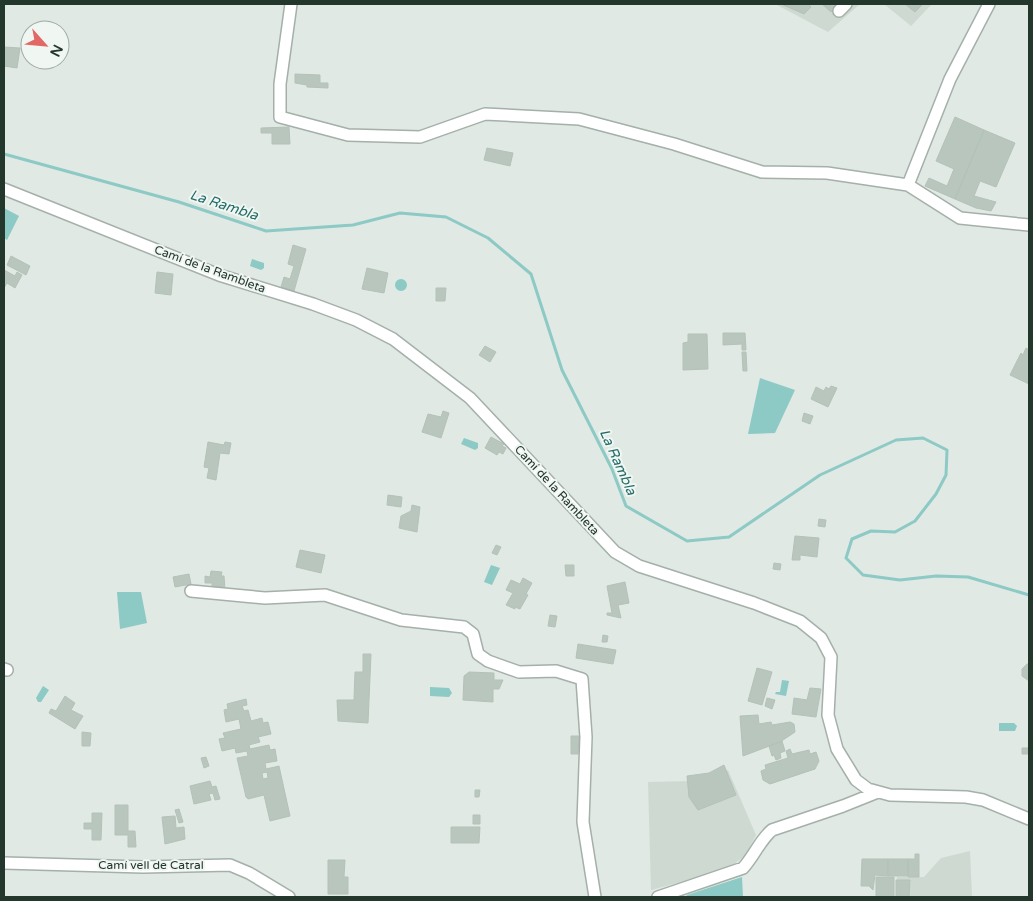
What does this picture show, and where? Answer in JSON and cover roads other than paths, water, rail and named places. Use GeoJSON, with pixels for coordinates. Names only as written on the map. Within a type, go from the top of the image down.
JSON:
{"type":"FeatureCollection","features":[{"type":"Feature","properties":{"kind":"street"},"geometry":{"type":"LineString","coordinates":[[291,4],[280,84],[280,117],[348,135],[420,137],[485,114],[579,119],[674,144],[762,172],[827,172],[908,185],[960,218],[1029,225]]}},
{"type":"Feature","properties":{"kind":"street"},"geometry":{"type":"LineString","coordinates":[[908,185],[950,79],[989,4]]}},
{"type":"Feature","properties":{"kind":"street","name":"Camí de la Rambleta"},"geometry":{"type":"LineString","coordinates":[[4,189],[219,275],[313,304],[356,320],[393,339],[470,398],[615,552],[639,566],[754,603],[800,621],[821,638],[831,657],[828,715],[837,748],[856,780],[868,789],[890,795],[966,797],[983,800],[1029,819]]}},
{"type":"Feature","properties":{"kind":"street"},"geometry":{"type":"LineString","coordinates":[[191,591],[265,598],[326,595],[401,620],[464,627],[473,634],[478,654],[488,661],[519,672],[556,671],[582,679],[586,737],[583,822],[596,897]]}},
{"type":"Feature","properties":{"kind":"street"},"geometry":{"type":"LineString","coordinates":[[658,897],[743,868],[751,859],[764,836],[772,830],[878,792]]}},
{"type":"Feature","properties":{"kind":"street","name":"Camí vell de Catral"},"geometry":{"type":"LineString","coordinates":[[4,863],[144,867],[230,865],[249,873],[289,897]]}},
{"type":"Feature","properties":{"kind":"water"},"geometry":{"type":"Polygon","coordinates":[[[4,208],[19,216],[7,240],[4,238],[4,208]]]}},
{"type":"Feature","properties":{"kind":"water"},"geometry":{"type":"Polygon","coordinates":[[[252,259],[264,263],[264,268],[261,270],[250,266],[252,259]]]}},
{"type":"Feature","properties":{"kind":"water"},"geometry":{"type":"Polygon","coordinates":[[[399,279],[403,279],[407,285],[403,291],[399,291],[395,287],[395,283],[399,279]]]}},
{"type":"Feature","properties":{"kind":"water"},"geometry":{"type":"Polygon","coordinates":[[[760,378],[795,390],[775,433],[748,434],[760,378]]]}},
{"type":"Feature","properties":{"kind":"water"},"geometry":{"type":"Polygon","coordinates":[[[464,438],[478,443],[478,448],[475,450],[461,444],[464,438]]]}},
{"type":"Feature","properties":{"kind":"water"},"geometry":{"type":"Polygon","coordinates":[[[491,565],[500,568],[492,585],[484,582],[491,565]]]}},
{"type":"Feature","properties":{"kind":"water"},"geometry":{"type":"Polygon","coordinates":[[[117,592],[141,592],[147,623],[120,629],[117,592]]]}},
{"type":"Feature","properties":{"kind":"water"},"geometry":{"type":"Polygon","coordinates":[[[782,680],[789,681],[786,696],[775,694],[780,692],[782,680]]]}},
{"type":"Feature","properties":{"kind":"water"},"geometry":{"type":"Polygon","coordinates":[[[43,686],[49,690],[41,702],[38,702],[36,698],[43,686]]]}},
{"type":"Feature","properties":{"kind":"water"},"geometry":{"type":"Polygon","coordinates":[[[430,687],[449,688],[452,693],[449,697],[430,696],[430,687]]]}},
{"type":"Feature","properties":{"kind":"water"},"geometry":{"type":"Polygon","coordinates":[[[999,723],[1014,723],[1017,726],[1015,731],[999,731],[999,723]]]}},
{"type":"Feature","properties":{"kind":"water"},"geometry":{"type":"Polygon","coordinates":[[[742,877],[743,897],[686,897],[687,895],[742,877]]]}},
{"type":"Feature","properties":{"kind":"waterway","name":"La Rambla"},"geometry":{"type":"LineString","coordinates":[[4,154],[179,202],[266,231],[353,225],[400,213],[446,217],[488,238],[531,274],[562,370],[612,469],[626,506],[687,541],[729,537],[820,475],[896,440],[923,438],[947,450],[946,475],[936,494],[915,521],[895,532],[871,531],[852,539],[846,558],[863,575],[900,580],[936,576],[968,577],[1029,595]]}}]}
